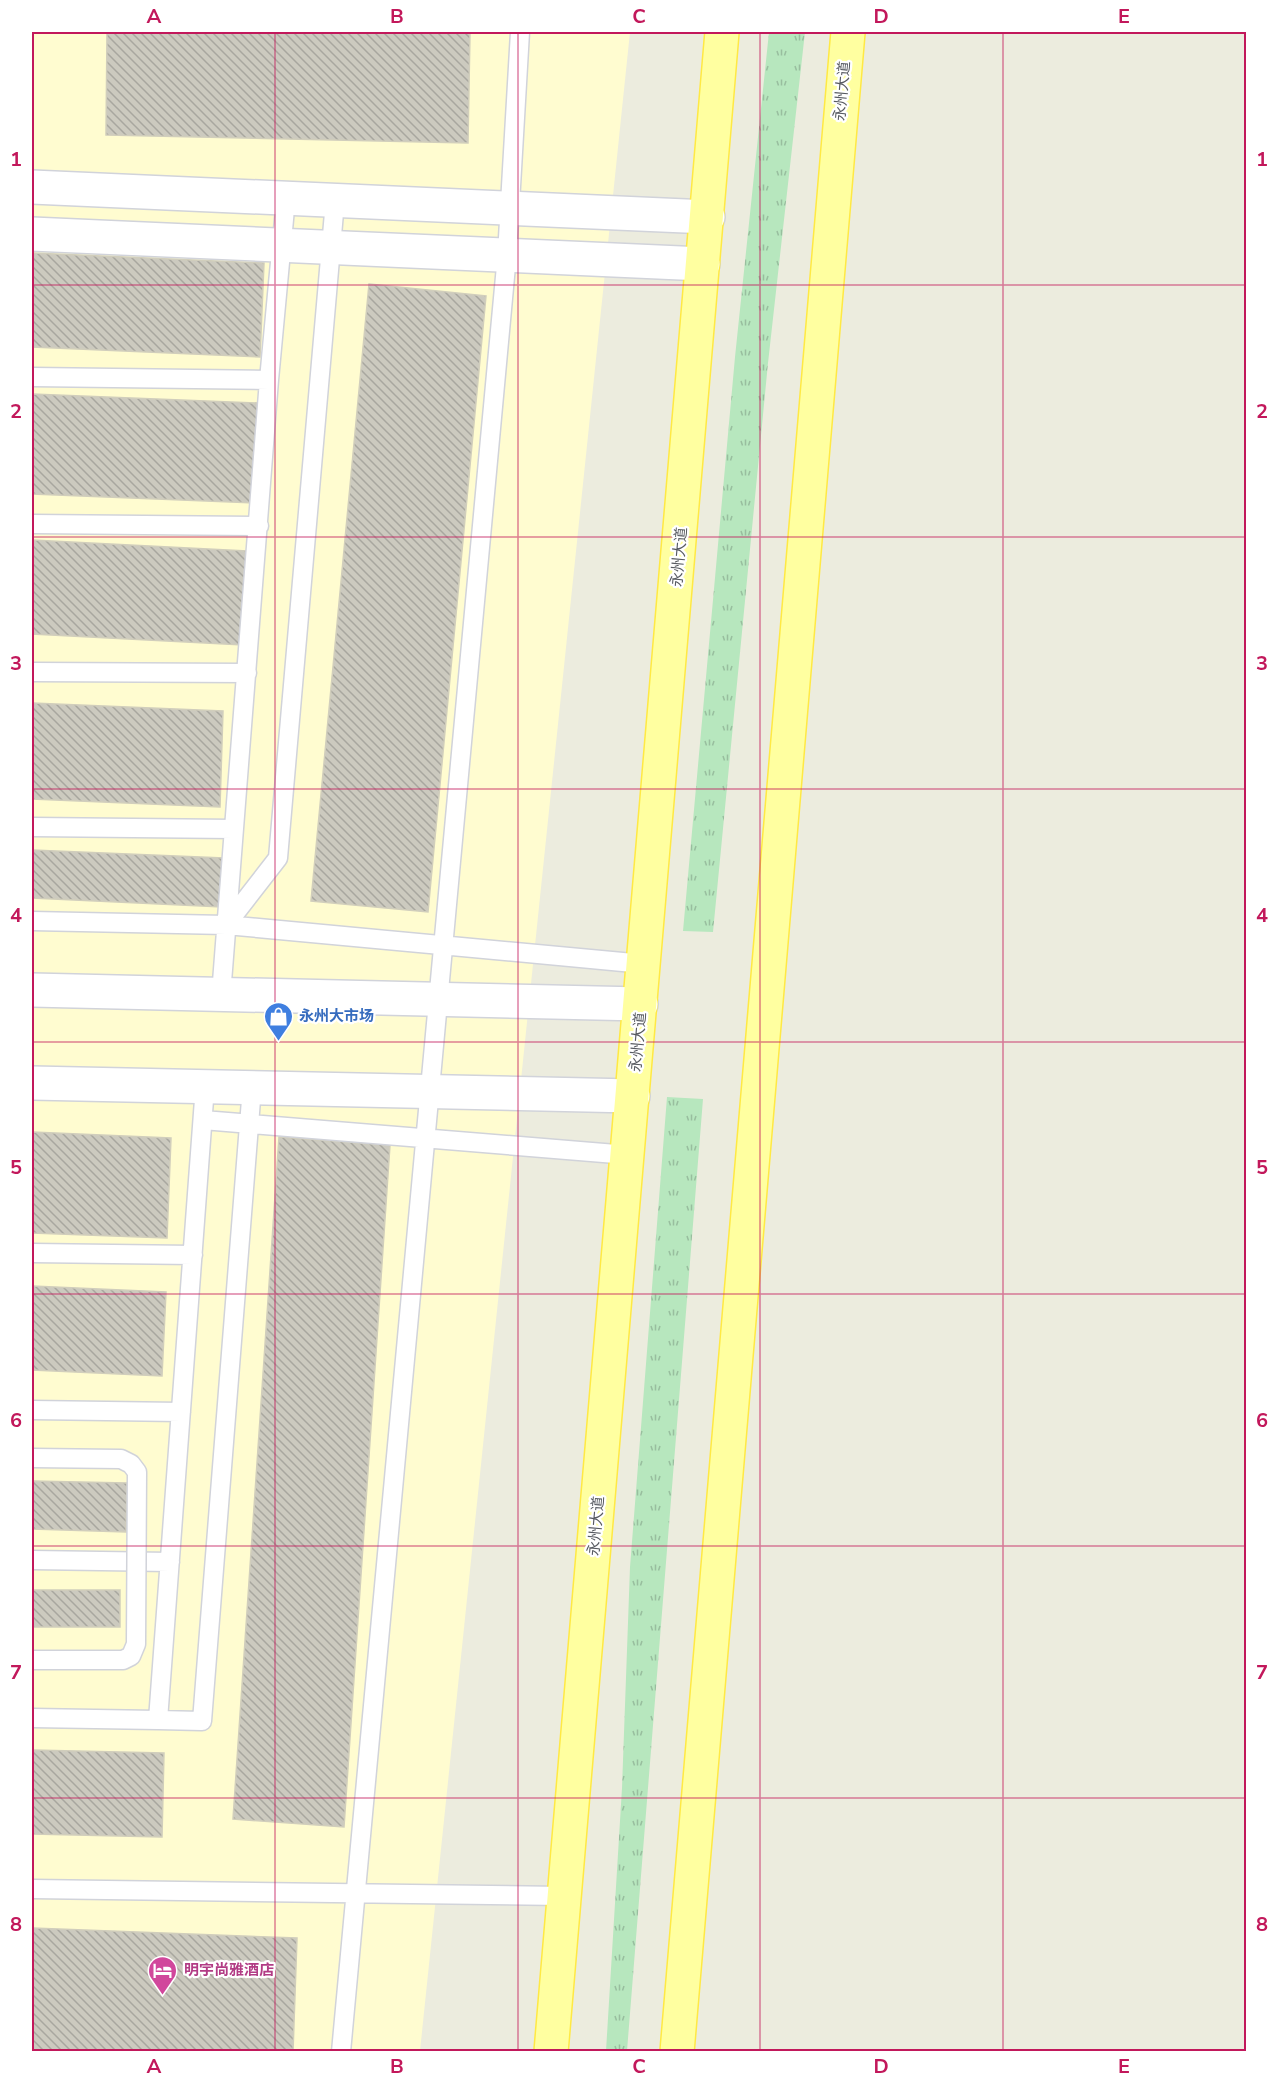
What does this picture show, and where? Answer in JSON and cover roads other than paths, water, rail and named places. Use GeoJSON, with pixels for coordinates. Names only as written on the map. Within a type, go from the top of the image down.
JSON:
{"type":"FeatureCollection","features":[{"type":"Feature","properties":{"kind":"main road","name":"永州大道"},"geometry":{"type":"LineString","coordinates":[[551,2052],[722,32]]}},
{"type":"Feature","properties":{"kind":"main road","name":"永州大道"},"geometry":{"type":"LineString","coordinates":[[677,2052],[848,32]]}},
{"type":"Feature","properties":{"kind":"street"},"geometry":{"type":"LineString","coordinates":[[32,187],[708,217]]}},
{"type":"Feature","properties":{"kind":"street"},"geometry":{"type":"LineString","coordinates":[[32,234],[704,264]]}},
{"type":"Feature","properties":{"kind":"street"},"geometry":{"type":"LineString","coordinates":[[32,990],[641,1004]]}},
{"type":"Feature","properties":{"kind":"street"},"geometry":{"type":"LineString","coordinates":[[32,1083],[633,1096]]}},
{"type":"Feature","properties":{"kind":"lane"},"geometry":{"type":"LineString","coordinates":[[341,2052],[507,255],[520,32]]}},
{"type":"Feature","properties":{"kind":"lane"},"geometry":{"type":"LineString","coordinates":[[221,994],[269,380],[286,198]]}},
{"type":"Feature","properties":{"kind":"lane"},"geometry":{"type":"LineString","coordinates":[[226,925],[278,858],[335,201]]}},
{"type":"Feature","properties":{"kind":"lane"},"geometry":{"type":"LineString","coordinates":[[32,377],[269,380]]}},
{"type":"Feature","properties":{"kind":"lane"},"geometry":{"type":"LineString","coordinates":[[32,524],[259,526]]}},
{"type":"Feature","properties":{"kind":"lane"},"geometry":{"type":"LineString","coordinates":[[32,672],[247,673]]}},
{"type":"Feature","properties":{"kind":"lane"},"geometry":{"type":"LineString","coordinates":[[32,827],[234,829]]}},
{"type":"Feature","properties":{"kind":"lane"},"geometry":{"type":"LineString","coordinates":[[32,921],[226,925],[644,964]]}},
{"type":"Feature","properties":{"kind":"lane"},"geometry":{"type":"LineString","coordinates":[[158,1720],[206,1086]]}},
{"type":"Feature","properties":{"kind":"lane"},"geometry":{"type":"LineString","coordinates":[[32,1718],[202,1721],[252,1087]]}},
{"type":"Feature","properties":{"kind":"lane"},"geometry":{"type":"LineString","coordinates":[[203,1120],[628,1155]]}},
{"type":"Feature","properties":{"kind":"lane"},"geometry":{"type":"LineString","coordinates":[[32,1253],[193,1255]]}},
{"type":"Feature","properties":{"kind":"lane"},"geometry":{"type":"LineString","coordinates":[[32,1410],[181,1412]]}},
{"type":"Feature","properties":{"kind":"lane"},"geometry":{"type":"LineString","coordinates":[[32,1458],[121,1459],[131,1464],[137,1472],[137,1495],[136,1644],[131,1656],[123,1660],[32,1660]]}},
{"type":"Feature","properties":{"kind":"lane"},"geometry":{"type":"LineString","coordinates":[[32,1560],[170,1562]]}},
{"type":"Feature","properties":{"kind":"lane"},"geometry":{"type":"LineString","coordinates":[[32,1889],[564,1896]]}},
{"type":"Feature","properties":{"kind":"place","name":"永州大市场"},"geometry":{"type":"Point","coordinates":[278,1042]}},
{"type":"Feature","properties":{"kind":"place","name":"明宇尚雅酒店"},"geometry":{"type":"Point","coordinates":[163,1996]}}]}
